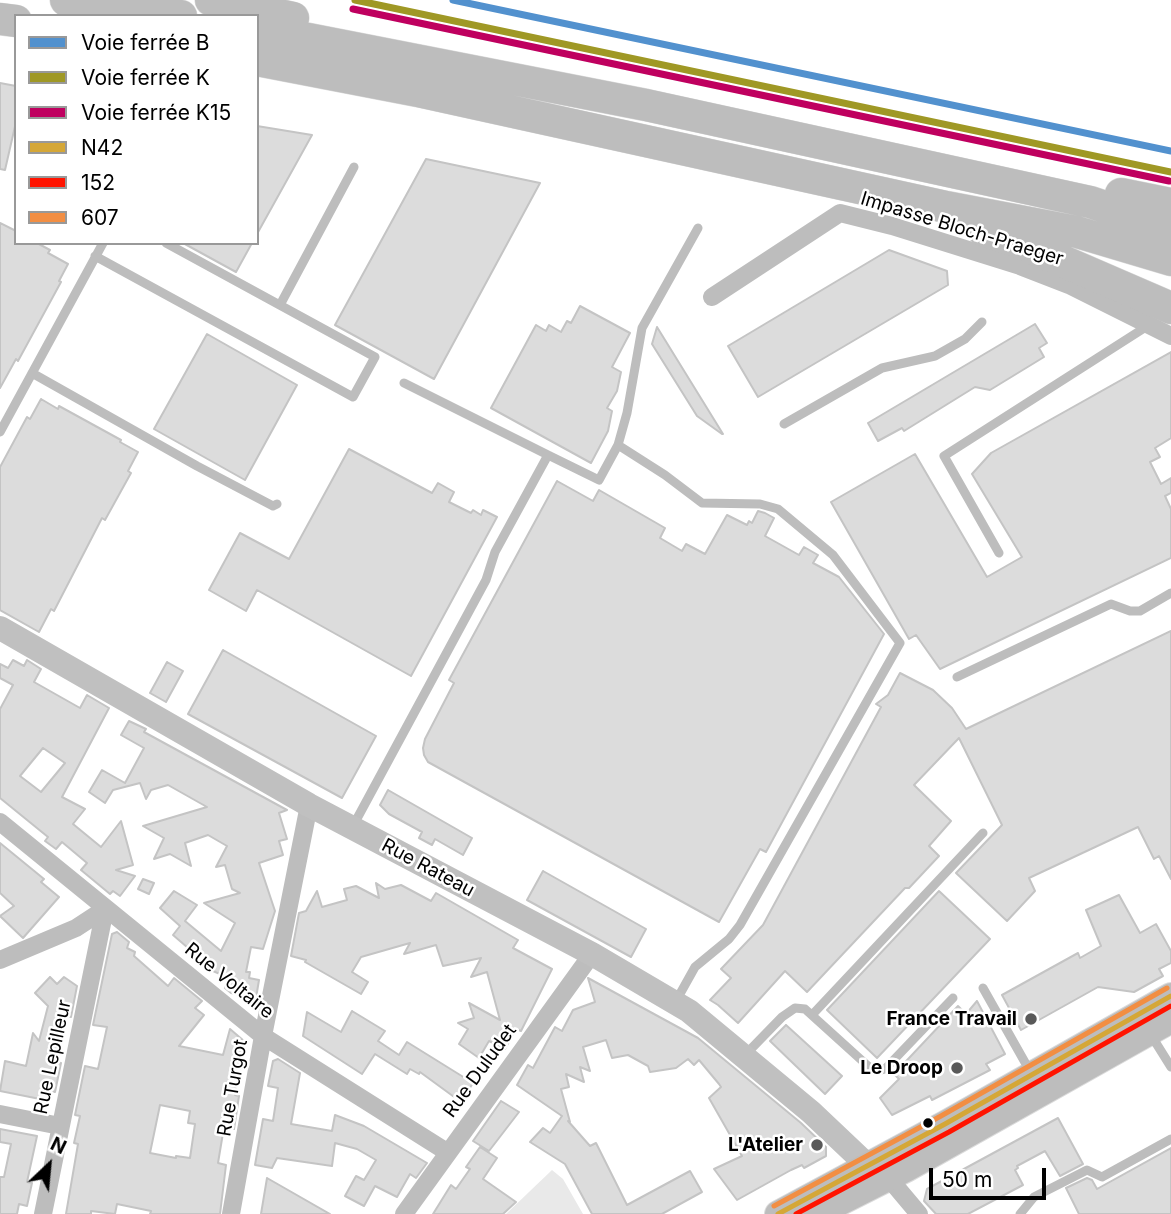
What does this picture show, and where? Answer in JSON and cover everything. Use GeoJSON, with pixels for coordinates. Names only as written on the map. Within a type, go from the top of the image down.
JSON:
{"type":"FeatureCollection","features":[{"type":"Feature","properties":{"kind":"highway"},"geometry":{"type":"LineString","coordinates":[[66,0],[167,14]]}},
{"type":"Feature","properties":{"kind":"highway"},"geometry":{"type":"LineString","coordinates":[[211,0],[403,43],[424,61]]}},
{"type":"Feature","properties":{"kind":"highway"},"geometry":{"type":"LineString","coordinates":[[259,29],[646,105],[1090,202],[1165,234]]}},
{"type":"Feature","properties":{"kind":"highway"},"geometry":{"type":"LineString","coordinates":[[259,60],[418,91],[1077,232],[1165,234]]}},
{"type":"Feature","properties":{"kind":"highway"},"geometry":{"type":"LineString","coordinates":[[946,206],[952,220],[1016,241],[1160,316]]}},
{"type":"Feature","properties":{"kind":"main road"},"geometry":{"type":"LineString","coordinates":[[817,1214],[877,1171],[1031,1075],[1171,996]]}},
{"type":"Feature","properties":{"kind":"main road"},"geometry":{"type":"LineString","coordinates":[[778,1214],[877,1171],[906,1169],[1160,1025]]}},
{"type":"Feature","properties":{"kind":"street","name":"Impasse Bloch-Praeger"},"geometry":{"type":"LineString","coordinates":[[712,297],[840,213],[892,226],[1020,266],[1160,316],[1171,336]]}},
{"type":"Feature","properties":{"kind":"street","name":"Rue Rateau"},"geometry":{"type":"LineString","coordinates":[[0,628],[309,805],[592,954],[689,1011],[745,1055],[877,1171]]}},
{"type":"Feature","properties":{"kind":"street","name":"Rue Turgot"},"geometry":{"type":"LineString","coordinates":[[231,1214],[309,805]]}},
{"type":"Feature","properties":{"kind":"street","name":"Rue Voltaire"},"geometry":{"type":"LineString","coordinates":[[0,822],[263,1036],[447,1152]]}},
{"type":"Feature","properties":{"kind":"street"},"geometry":{"type":"LineString","coordinates":[[0,960],[76,929],[106,909]]}},
{"type":"Feature","properties":{"kind":"street","name":"Rue Lepilleur"},"geometry":{"type":"LineString","coordinates":[[43,1214],[106,909]]}},
{"type":"Feature","properties":{"kind":"street","name":"Rue Duludet"},"geometry":{"type":"LineString","coordinates":[[404,1214],[592,954]]}},
{"type":"Feature","properties":{"kind":"street"},"geometry":{"type":"LineString","coordinates":[[0,1114],[60,1126]]}},
{"type":"Feature","properties":{"kind":"street"},"geometry":{"type":"LineString","coordinates":[[877,1171],[919,1214]]}},
{"type":"Feature","properties":{"kind":"lane"},"geometry":{"type":"LineString","coordinates":[[280,305],[355,167]]}},
{"type":"Feature","properties":{"kind":"lane"},"geometry":{"type":"LineString","coordinates":[[404,383],[599,480],[618,445],[627,413],[642,328],[698,228]]}},
{"type":"Feature","properties":{"kind":"lane"},"geometry":{"type":"LineString","coordinates":[[0,432],[102,245]]}},
{"type":"Feature","properties":{"kind":"lane"},"geometry":{"type":"LineString","coordinates":[[96,256],[354,397],[375,357],[170,245]]}},
{"type":"Feature","properties":{"kind":"lane"},"geometry":{"type":"LineString","coordinates":[[999,553],[944,456],[1160,316]]}},
{"type":"Feature","properties":{"kind":"lane"},"geometry":{"type":"LineString","coordinates":[[784,424],[882,368],[935,356],[965,339],[982,322]]}},
{"type":"Feature","properties":{"kind":"lane"},"geometry":{"type":"LineString","coordinates":[[32,373],[197,466],[272,506],[277,504]]}},
{"type":"Feature","properties":{"kind":"lane"},"geometry":{"type":"LineString","coordinates":[[618,445],[702,503],[760,504],[778,509],[833,555],[900,643],[740,925],[729,939],[695,967],[675,1003]]}},
{"type":"Feature","properties":{"kind":"lane"},"geometry":{"type":"LineString","coordinates":[[352,827],[480,591],[495,552],[548,455]]}},
{"type":"Feature","properties":{"kind":"lane"},"geometry":{"type":"LineString","coordinates":[[957,677],[1111,604],[1130,611],[1140,611],[1171,593]]}},
{"type":"Feature","properties":{"kind":"lane"},"geometry":{"type":"LineString","coordinates":[[812,1015],[983,833]]}},
{"type":"Feature","properties":{"kind":"lane"},"geometry":{"type":"LineString","coordinates":[[983,988],[1031,1075]]}},
{"type":"Feature","properties":{"kind":"lane"},"geometry":{"type":"LineString","coordinates":[[745,1055],[782,1017],[795,1008],[805,1009],[876,1071],[885,1069],[953,998]]}},
{"type":"Feature","properties":{"kind":"lane"},"geometry":{"type":"LineString","coordinates":[[1160,1025],[1171,1067]]}},
{"type":"Feature","properties":{"kind":"lane"},"geometry":{"type":"LineString","coordinates":[[1020,1214],[1034,1197],[1087,1170],[1102,1177],[1171,1139]]}},
{"type":"Feature","properties":{"kind":"shaded area"},"geometry":{"type":"Polygon","coordinates":[[[552,1170],[563,1179],[583,1214],[506,1214],[552,1170]]]}},
{"type":"Feature","properties":{"kind":"building"},"geometry":{"type":"Polygon","coordinates":[[[0,83],[14,86],[14,131],[5,170],[0,169],[0,83]]]}},
{"type":"Feature","properties":{"kind":"building"},"geometry":{"type":"Polygon","coordinates":[[[259,126],[312,135],[259,230],[259,126]]]}},
{"type":"Feature","properties":{"kind":"building"},"geometry":{"type":"Polygon","coordinates":[[[426,159],[540,183],[434,379],[335,325],[426,159]]]}},
{"type":"Feature","properties":{"kind":"building"},"geometry":{"type":"Polygon","coordinates":[[[0,223],[14,230],[14,245],[41,245],[50,250],[48,253],[68,264],[18,361],[16,359],[0,388],[0,223]]]}},
{"type":"Feature","properties":{"kind":"building"},"geometry":{"type":"Polygon","coordinates":[[[187,245],[251,245],[236,272],[187,245]]]}},
{"type":"Feature","properties":{"kind":"building"},"geometry":{"type":"Polygon","coordinates":[[[889,250],[947,271],[948,285],[758,397],[728,346],[889,250]]]}},
{"type":"Feature","properties":{"kind":"building"},"geometry":{"type":"Polygon","coordinates":[[[580,306],[630,333],[612,367],[621,372],[617,391],[607,408],[612,411],[608,431],[591,463],[491,408],[536,325],[546,331],[549,325],[561,332],[567,321],[571,323],[580,306]]]}},
{"type":"Feature","properties":{"kind":"building"},"geometry":{"type":"Polygon","coordinates":[[[1035,324],[1047,343],[1039,348],[1044,357],[990,390],[975,387],[904,431],[902,428],[878,441],[868,423],[1035,324]]]}},
{"type":"Feature","properties":{"kind":"building"},"geometry":{"type":"Polygon","coordinates":[[[657,327],[723,434],[697,416],[652,344],[657,327]]]}},
{"type":"Feature","properties":{"kind":"building"},"geometry":{"type":"Polygon","coordinates":[[[207,334],[297,385],[245,480],[154,429],[207,334]]]}},
{"type":"Feature","properties":{"kind":"building"},"geometry":{"type":"Polygon","coordinates":[[[1171,352],[1171,438],[1155,448],[1160,457],[1150,462],[1161,484],[1171,478],[1171,493],[1165,496],[1171,509],[1171,558],[940,669],[916,635],[909,639],[831,502],[915,454],[987,577],[1022,557],[972,474],[991,453],[1171,352]]]}},
{"type":"Feature","properties":{"kind":"building"},"geometry":{"type":"Polygon","coordinates":[[[41,399],[58,409],[59,406],[138,452],[128,471],[131,473],[105,520],[102,518],[54,611],[51,609],[39,632],[0,610],[0,467],[27,417],[30,419],[41,399]]]}},
{"type":"Feature","properties":{"kind":"building"},"geometry":{"type":"Polygon","coordinates":[[[349,449],[432,493],[438,483],[454,492],[449,502],[471,513],[473,510],[481,515],[483,510],[497,517],[411,676],[257,590],[246,611],[209,590],[240,533],[289,559],[349,449]]]}},
{"type":"Feature","properties":{"kind":"building"},"geometry":{"type":"Polygon","coordinates":[[[557,481],[593,501],[599,490],[665,528],[660,538],[682,551],[686,544],[705,554],[727,515],[747,525],[749,521],[752,523],[758,511],[765,513],[774,518],[765,536],[799,555],[804,547],[818,555],[813,563],[839,577],[884,634],[766,852],[760,849],[719,922],[428,762],[424,755],[425,739],[454,683],[449,680],[557,481]]]}},
{"type":"Feature","properties":{"kind":"building"},"geometry":{"type":"Polygon","coordinates":[[[1171,631],[1171,879],[1159,856],[1154,859],[1138,827],[1029,878],[1035,891],[1007,921],[956,873],[1002,825],[959,738],[914,785],[951,821],[929,846],[939,856],[909,888],[905,888],[807,992],[785,971],[738,1023],[710,1000],[731,978],[721,969],[763,925],[881,707],[876,704],[888,695],[900,673],[933,690],[952,708],[966,729],[1171,631]]]}},
{"type":"Feature","properties":{"kind":"building"},"geometry":{"type":"Polygon","coordinates":[[[223,650],[376,736],[342,798],[188,714],[223,650]]]}},
{"type":"Feature","properties":{"kind":"building"},"geometry":{"type":"Polygon","coordinates":[[[13,660],[24,666],[27,660],[41,669],[34,682],[80,708],[87,695],[109,708],[62,797],[85,809],[73,824],[101,847],[121,821],[133,865],[116,870],[135,876],[120,896],[113,891],[110,894],[81,870],[87,863],[62,842],[56,849],[45,841],[48,837],[0,798],[0,709],[13,685],[0,678],[0,664],[8,668],[13,660]],[[43,748],[20,776],[41,792],[65,763],[43,748]]]}},
{"type":"Feature","properties":{"kind":"building"},"geometry":{"type":"Polygon","coordinates":[[[167,662],[183,671],[166,702],[150,693],[167,662]]]}},
{"type":"Feature","properties":{"kind":"building"},"geometry":{"type":"Polygon","coordinates":[[[129,721],[146,729],[144,732],[287,810],[279,813],[287,839],[279,841],[283,855],[259,863],[275,911],[263,949],[251,947],[246,972],[250,972],[249,978],[259,980],[256,998],[231,993],[225,988],[229,978],[213,971],[215,967],[194,956],[195,954],[173,935],[180,926],[160,908],[174,891],[197,905],[185,921],[221,951],[235,923],[204,903],[240,893],[232,889],[225,865],[216,867],[227,846],[208,835],[185,843],[191,866],[170,854],[154,859],[164,838],[143,826],[207,807],[168,785],[151,790],[146,799],[140,783],[113,790],[105,803],[89,792],[102,770],[125,783],[144,748],[121,735],[129,721]]]}},
{"type":"Feature","properties":{"kind":"building"},"geometry":{"type":"Polygon","coordinates":[[[388,790],[472,838],[463,855],[435,839],[432,845],[419,838],[422,832],[389,814],[380,805],[388,790]]]}},
{"type":"Feature","properties":{"kind":"building"},"geometry":{"type":"Polygon","coordinates":[[[0,843],[44,879],[41,882],[59,897],[23,938],[0,916],[14,906],[0,893],[0,843]]]}},
{"type":"Feature","properties":{"kind":"building"},"geometry":{"type":"Polygon","coordinates":[[[543,871],[646,929],[631,957],[527,900],[543,871]]]}},
{"type":"Feature","properties":{"kind":"building"},"geometry":{"type":"Polygon","coordinates":[[[143,879],[154,883],[149,894],[138,889],[143,879]]]}},
{"type":"Feature","properties":{"kind":"building"},"geometry":{"type":"Polygon","coordinates":[[[376,883],[385,889],[401,885],[431,901],[436,893],[518,940],[513,948],[552,969],[521,1031],[516,1029],[505,1049],[489,1041],[479,1058],[459,1044],[468,1029],[458,1023],[474,1018],[469,1003],[500,1020],[487,972],[471,977],[481,958],[443,966],[436,945],[404,954],[410,943],[361,957],[352,972],[368,982],[361,994],[305,962],[306,960],[291,956],[299,913],[306,911],[317,891],[322,907],[347,900],[344,889],[356,886],[379,898],[376,883]]]}},
{"type":"Feature","properties":{"kind":"building"},"geometry":{"type":"Polygon","coordinates":[[[939,891],[990,939],[877,1058],[827,1010],[939,891]]]}},
{"type":"Feature","properties":{"kind":"building"},"geometry":{"type":"Polygon","coordinates":[[[1119,895],[1140,933],[1156,924],[1171,951],[1171,963],[1159,969],[1163,976],[1134,992],[1098,987],[1021,1030],[1002,995],[1078,953],[1080,958],[1101,946],[1086,910],[1119,895]]]}},
{"type":"Feature","properties":{"kind":"building"},"geometry":{"type":"Polygon","coordinates":[[[117,932],[129,942],[127,948],[135,952],[134,956],[168,986],[174,978],[202,1001],[195,1008],[204,1015],[179,1046],[223,1055],[230,1029],[244,1041],[240,1069],[237,1069],[235,1095],[239,1096],[234,1129],[224,1127],[218,1163],[226,1165],[220,1214],[150,1214],[151,1211],[117,1204],[115,1214],[91,1211],[91,1214],[66,1214],[78,1144],[74,1143],[80,1116],[75,1115],[85,1066],[98,1069],[107,1027],[93,1025],[112,934],[117,932]],[[160,1105],[150,1153],[190,1158],[195,1124],[188,1123],[190,1111],[160,1105]]]}},
{"type":"Feature","properties":{"kind":"building"},"geometry":{"type":"Polygon","coordinates":[[[50,977],[57,984],[64,977],[77,986],[71,1017],[64,1015],[57,1062],[61,1063],[55,1092],[42,1090],[40,1099],[0,1091],[5,1061],[26,1066],[33,1033],[39,1041],[48,1006],[35,993],[50,977]]]}},
{"type":"Feature","properties":{"kind":"building"},"geometry":{"type":"Polygon","coordinates":[[[588,978],[698,1038],[801,1123],[826,1147],[826,1156],[804,1168],[802,1165],[791,1170],[737,1200],[714,1169],[742,1156],[709,1098],[721,1087],[719,1084],[699,1060],[694,1065],[688,1059],[676,1068],[650,1072],[648,1066],[628,1055],[612,1058],[606,1040],[583,1047],[590,1071],[580,1067],[584,1082],[566,1074],[569,1087],[561,1089],[570,1122],[568,1121],[590,1146],[596,1143],[627,1205],[690,1171],[702,1192],[662,1214],[592,1214],[565,1164],[530,1142],[543,1128],[550,1133],[562,1116],[517,1085],[528,1065],[533,1068],[555,1027],[562,1031],[573,1010],[595,1002],[588,978]]]}},
{"type":"Feature","properties":{"kind":"building"},"geometry":{"type":"Polygon","coordinates":[[[977,1001],[1005,1054],[986,1064],[990,1070],[932,1100],[930,1096],[892,1115],[880,1098],[899,1079],[894,1074],[958,1006],[966,1014],[977,1001]]]}},
{"type":"Feature","properties":{"kind":"building"},"geometry":{"type":"Polygon","coordinates":[[[352,1011],[385,1031],[378,1041],[399,1055],[407,1042],[473,1083],[461,1102],[420,1072],[419,1074],[410,1069],[407,1074],[375,1054],[362,1074],[303,1036],[307,1012],[341,1032],[352,1011]]]}},
{"type":"Feature","properties":{"kind":"building"},"geometry":{"type":"Polygon","coordinates":[[[786,1025],[842,1076],[825,1094],[770,1041],[786,1025]]]}},
{"type":"Feature","properties":{"kind":"building"},"geometry":{"type":"Polygon","coordinates":[[[278,1059],[300,1073],[291,1124],[332,1131],[335,1115],[364,1126],[427,1163],[416,1178],[410,1174],[397,1197],[375,1186],[364,1206],[345,1196],[356,1176],[364,1180],[376,1160],[357,1149],[335,1143],[332,1166],[277,1158],[272,1168],[255,1165],[263,1119],[273,1121],[278,1088],[268,1086],[273,1061],[278,1059]]]}},
{"type":"Feature","properties":{"kind":"building"},"geometry":{"type":"Polygon","coordinates":[[[501,1101],[519,1112],[489,1151],[473,1141],[501,1101]]]}},
{"type":"Feature","properties":{"kind":"building"},"geometry":{"type":"Polygon","coordinates":[[[1058,1118],[1083,1164],[1060,1176],[1045,1151],[1017,1166],[1015,1170],[1023,1185],[968,1214],[936,1214],[924,1201],[927,1189],[1058,1118]]]}},
{"type":"Feature","properties":{"kind":"building"},"geometry":{"type":"Polygon","coordinates":[[[0,1129],[37,1136],[27,1182],[32,1183],[27,1206],[19,1204],[17,1214],[0,1214],[0,1177],[4,1177],[11,1144],[0,1142],[0,1129]]]}},
{"type":"Feature","properties":{"kind":"building"},"geometry":{"type":"Polygon","coordinates":[[[480,1147],[497,1158],[483,1179],[516,1202],[503,1214],[433,1214],[451,1185],[456,1189],[470,1169],[466,1167],[480,1147]]]}},
{"type":"Feature","properties":{"kind":"building"},"geometry":{"type":"Polygon","coordinates":[[[1171,1148],[1171,1214],[1079,1214],[1066,1188],[1087,1178],[1092,1180],[1097,1189],[1171,1148]]]}},
{"type":"Feature","properties":{"kind":"building"},"geometry":{"type":"Polygon","coordinates":[[[267,1178],[330,1214],[261,1214],[267,1178]]]}},
{"type":"Feature","properties":{"kind":"rail line","name":"K"},"geometry":{"type":"LineString","coordinates":[[355,0],[1171,172]]}},
{"type":"Feature","properties":{"kind":"rail line","name":"B"},"geometry":{"type":"LineString","coordinates":[[453,0],[1171,151]]}},
{"type":"Feature","properties":{"kind":"rail line","name":"K15"},"geometry":{"type":"LineString","coordinates":[[353,9],[1169,181]]}},
{"type":"Feature","properties":{"kind":"transit line","name":"607"},"geometry":{"type":"LineString","coordinates":[[774,1206],[941,1116],[1167,988]]}},
{"type":"Feature","properties":{"kind":"transit line","name":"N42"},"geometry":{"type":"LineString","coordinates":[[778,1214],[945,1124],[1171,996]]}},
{"type":"Feature","properties":{"kind":"transit line","name":"152"},"geometry":{"type":"LineString","coordinates":[[796,1214],[949,1132],[1171,1006]]}},
{"type":"Feature","properties":{"kind":"place","name":"France Travail"},"geometry":{"type":"Point","coordinates":[1031,1019]}},
{"type":"Feature","properties":{"kind":"place","name":"Le Droop"},"geometry":{"type":"Point","coordinates":[957,1068]}},
{"type":"Feature","properties":{"kind":"place","name":"L'Atelier"},"geometry":{"type":"Point","coordinates":[817,1145]}}]}
